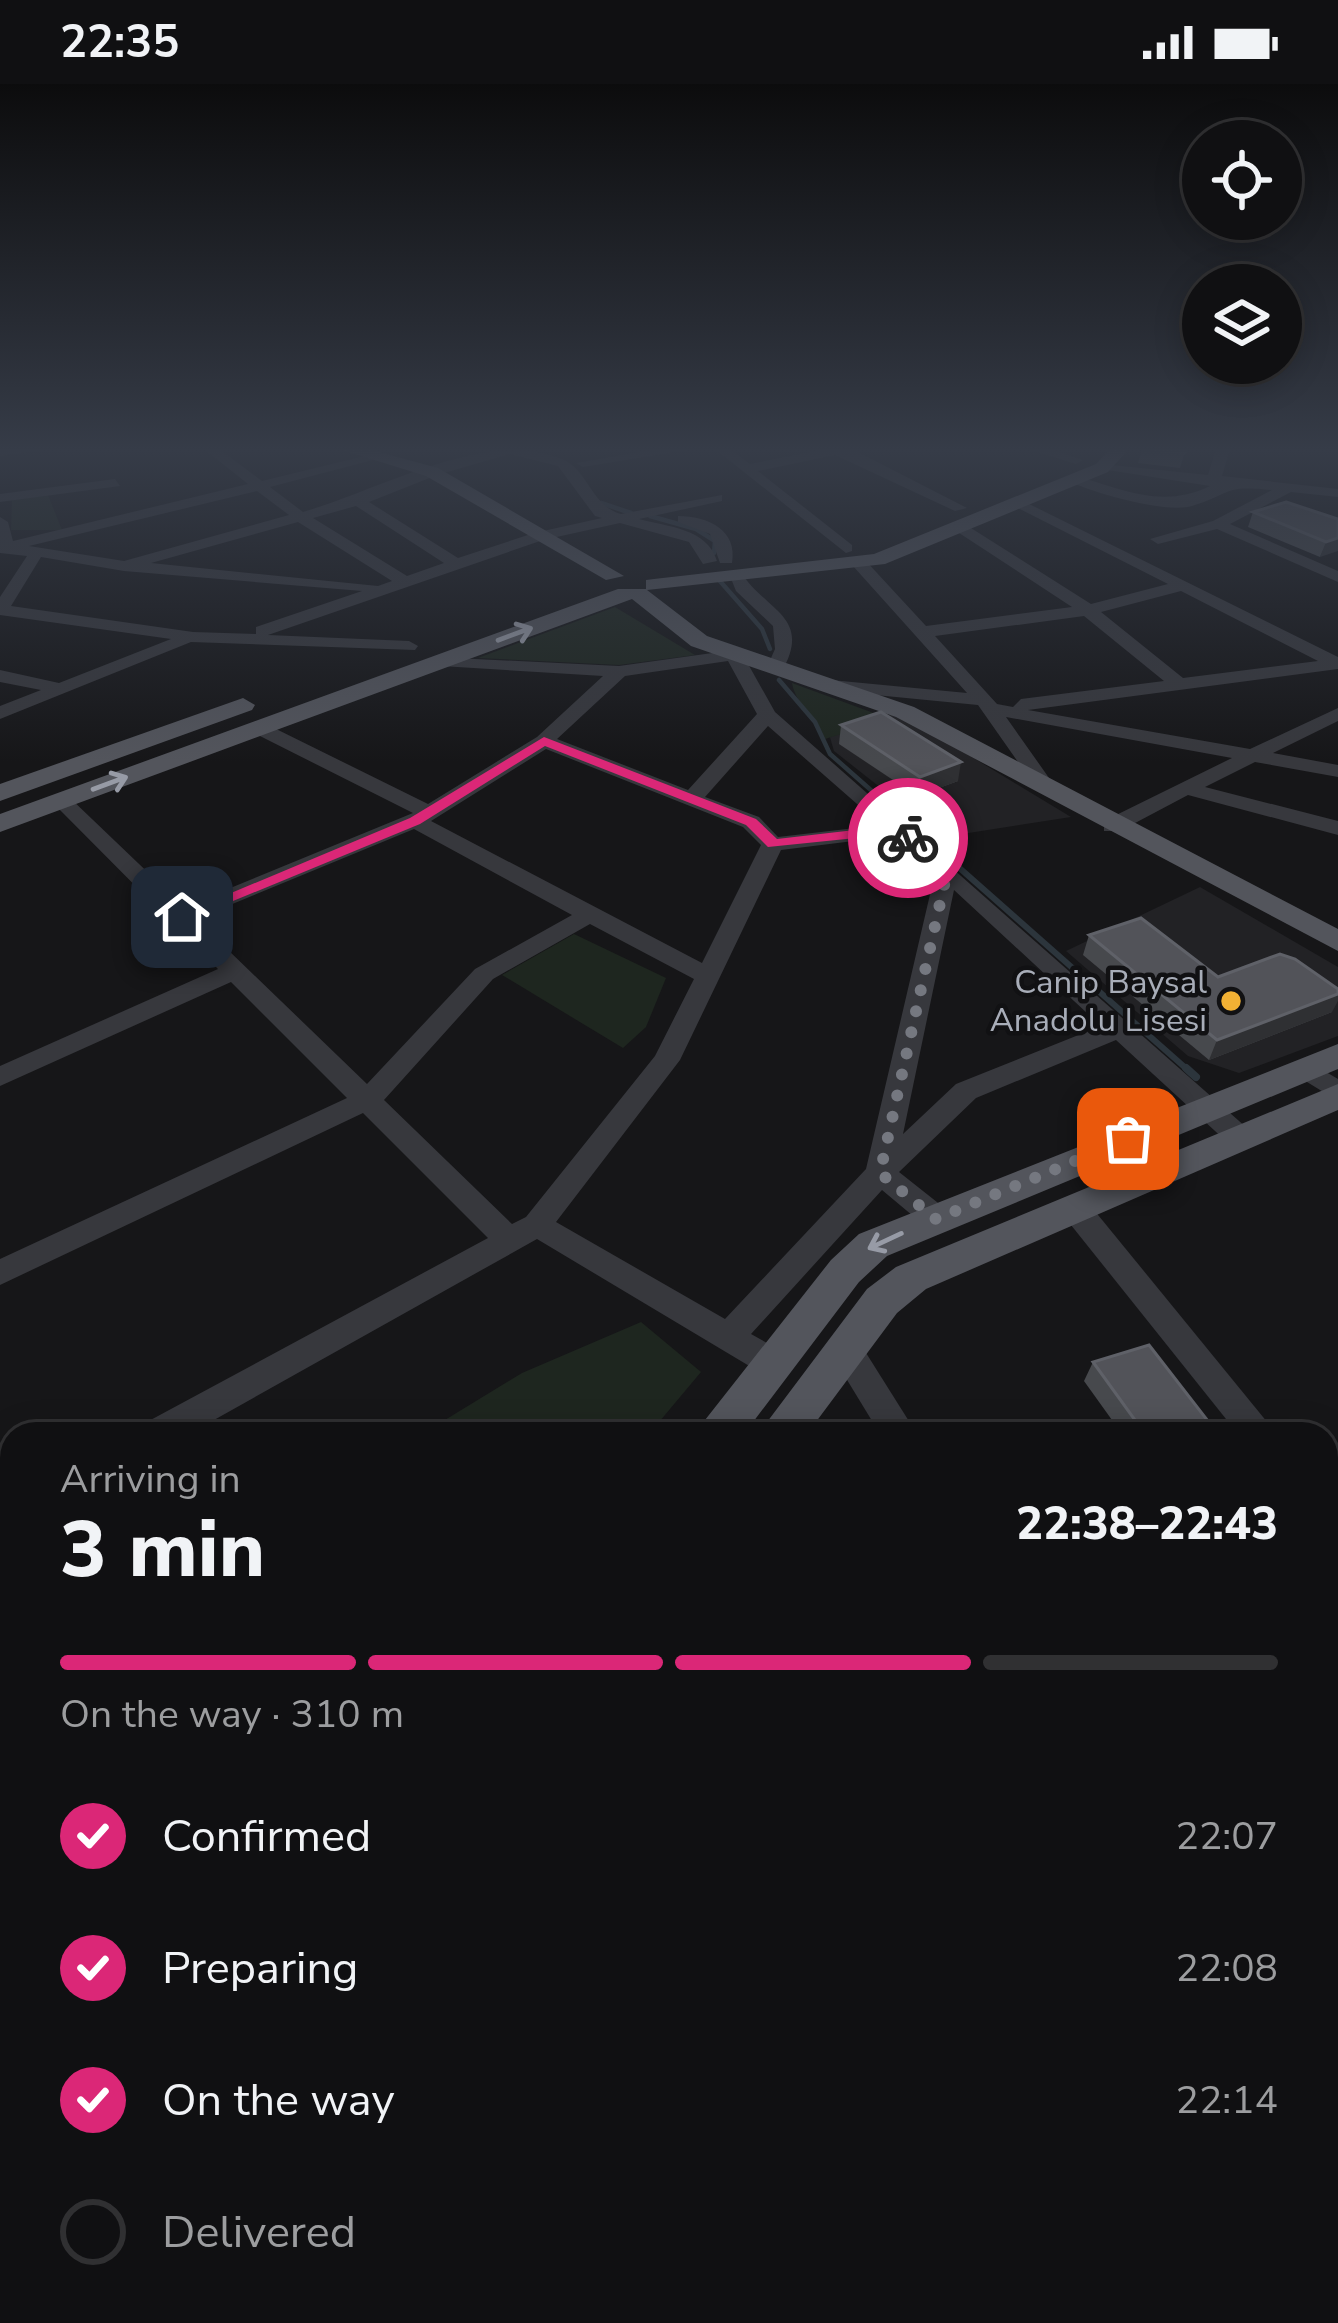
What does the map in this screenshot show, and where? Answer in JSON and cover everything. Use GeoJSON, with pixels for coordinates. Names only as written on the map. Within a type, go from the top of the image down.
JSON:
{"type":"FeatureCollection","features":[{"type":"Feature","properties":{"kind":"main road"},"geometry":{"type":"LineString","coordinates":[[571,553],[626,584],[690,635],[734,656],[905,712],[983,749],[1112,826],[1338,942]]}},
{"type":"Feature","properties":{"kind":"main road"},"geometry":{"type":"LineString","coordinates":[[474,624],[626,584],[723,565],[896,553]]}},
{"type":"Feature","properties":{"kind":"main road"},"geometry":{"type":"LineString","coordinates":[[302,685],[626,584],[723,565]]}},
{"type":"Feature","properties":{"kind":"main road"},"geometry":{"type":"LineString","coordinates":[[0,824],[260,728],[427,649]]}},
{"type":"Feature","properties":{"kind":"main road"},"geometry":{"type":"LineString","coordinates":[[0,793],[258,700]]}},
{"type":"Feature","properties":{"kind":"main road"},"geometry":{"type":"LineString","coordinates":[[726,1422],[859,1255],[1321,1062]]}},
{"type":"Feature","properties":{"kind":"main road"},"geometry":{"type":"LineString","coordinates":[[790,1422],[882,1301],[911,1278],[1338,1094]]}},
{"type":"Feature","properties":{"kind":"street"},"geometry":{"type":"LineString","coordinates":[[36,553],[0,610],[193,637],[427,649],[619,671],[734,656],[766,715],[1237,1136]]}},
{"type":"Feature","properties":{"kind":"street"},"geometry":{"type":"LineString","coordinates":[[49,553],[383,588]]}},
{"type":"Feature","properties":{"kind":"street"},"geometry":{"type":"LineString","coordinates":[[115,553],[128,563]]}},
{"type":"Feature","properties":{"kind":"street"},"geometry":{"type":"LineString","coordinates":[[128,563],[165,553]]}},
{"type":"Feature","properties":{"kind":"street"},"geometry":{"type":"LineString","coordinates":[[359,553],[404,581]]}},
{"type":"Feature","properties":{"kind":"street"},"geometry":{"type":"LineString","coordinates":[[440,553],[456,564]]}},
{"type":"Feature","properties":{"kind":"street"},"geometry":{"type":"LineString","coordinates":[[245,637],[487,553]]}},
{"type":"Feature","properties":{"kind":"street"},"geometry":{"type":"LineString","coordinates":[[711,553],[787,635],[788,647],[776,667]]}},
{"type":"Feature","properties":{"kind":"street"},"geometry":{"type":"LineString","coordinates":[[723,565],[726,553]]}},
{"type":"Feature","properties":{"kind":"street"},"geometry":{"type":"LineString","coordinates":[[1009,553],[1181,686]]}},
{"type":"Feature","properties":{"kind":"street"},"geometry":{"type":"LineString","coordinates":[[987,704],[1181,686],[1338,664],[1121,553]]}},
{"type":"Feature","properties":{"kind":"street"},"geometry":{"type":"LineString","coordinates":[[1285,553],[1338,577]]}},
{"type":"Feature","properties":{"kind":"street"},"geometry":{"type":"LineString","coordinates":[[852,555],[1009,730],[1044,785]]}},
{"type":"Feature","properties":{"kind":"street"},"geometry":{"type":"LineString","coordinates":[[924,632],[1088,610],[1185,585]]}},
{"type":"Feature","properties":{"kind":"street"},"geometry":{"type":"LineString","coordinates":[[0,712],[193,637]]}},
{"type":"Feature","properties":{"kind":"street"},"geometry":{"type":"LineString","coordinates":[[182,917],[422,816],[544,741],[619,671]]}},
{"type":"Feature","properties":{"kind":"street"},"geometry":{"type":"LineString","coordinates":[[0,676],[62,689]]}},
{"type":"Feature","properties":{"kind":"street"},"geometry":{"type":"LineString","coordinates":[[831,686],[987,704],[1338,771]]}},
{"type":"Feature","properties":{"kind":"street"},"geometry":{"type":"LineString","coordinates":[[1112,826],[1338,714]]}},
{"type":"Feature","properties":{"kind":"street"},"geometry":{"type":"LineString","coordinates":[[692,799],[766,715]]}},
{"type":"Feature","properties":{"kind":"street"},"geometry":{"type":"LineString","coordinates":[[260,728],[422,816],[586,917],[709,976]]}},
{"type":"Feature","properties":{"kind":"street"},"geometry":{"type":"LineString","coordinates":[[983,749],[1009,730]]}},
{"type":"Feature","properties":{"kind":"street"},"geometry":{"type":"LineString","coordinates":[[544,741],[751,822],[773,844]]}},
{"type":"Feature","properties":{"kind":"street"},"geometry":{"type":"LineString","coordinates":[[1186,788],[1338,828]]}},
{"type":"Feature","properties":{"kind":"street"},"geometry":{"type":"LineString","coordinates":[[62,801],[370,1099],[524,1233],[773,1363]]}},
{"type":"Feature","properties":{"kind":"street"},"geometry":{"type":"LineString","coordinates":[[773,844],[898,829]]}},
{"type":"Feature","properties":{"kind":"street"},"geometry":{"type":"LineString","coordinates":[[180,1422],[524,1233],[667,1060],[773,844]]}},
{"type":"Feature","properties":{"kind":"street"},"geometry":{"type":"LineString","coordinates":[[880,1173],[947,872]]}},
{"type":"Feature","properties":{"kind":"street"},"geometry":{"type":"LineString","coordinates":[[0,1273],[370,1099],[484,974],[586,917]]}},
{"type":"Feature","properties":{"kind":"street"},"geometry":{"type":"LineString","coordinates":[[0,1076],[237,970]]}},
{"type":"Feature","properties":{"kind":"street"},"geometry":{"type":"LineString","coordinates":[[729,1336],[880,1173],[966,1091],[1115,1030]]}},
{"type":"Feature","properties":{"kind":"street"},"geometry":{"type":"LineString","coordinates":[[1321,1062],[1338,1094]]}},
{"type":"Feature","properties":{"kind":"street"},"geometry":{"type":"LineString","coordinates":[[880,1173],[936,1219]]}},
{"type":"Feature","properties":{"kind":"street"},"geometry":{"type":"LineString","coordinates":[[1074,1207],[1248,1422]]}},
{"type":"Feature","properties":{"kind":"street"},"geometry":{"type":"LineString","coordinates":[[844,1347],[891,1422]]}},
{"type":"Feature","properties":{"kind":"shaded area"},"geometry":{"type":"Polygon","coordinates":[[[615,607],[695,655],[619,665],[478,658],[615,607]]]}},
{"type":"Feature","properties":{"kind":"shaded area"},"geometry":{"type":"Polygon","coordinates":[[[792,683],[890,719],[825,739],[792,683]]]}},
{"type":"Feature","properties":{"kind":"shaded area"},"geometry":{"type":"Polygon","coordinates":[[[894,714],[1071,817],[943,837],[834,751],[829,734],[894,714]]]}},
{"type":"Feature","properties":{"kind":"shaded area","name":"Canip Baysal Anadolu Lisesi"},"geometry":{"type":"Polygon","coordinates":[[[1200,887],[1338,967],[1338,1036],[1239,1073],[1188,1056],[1066,951],[1200,887]]]}},
{"type":"Feature","properties":{"kind":"shaded area"},"geometry":{"type":"Polygon","coordinates":[[[574,934],[666,978],[646,1027],[623,1048],[502,975],[574,934]]]}},
{"type":"Feature","properties":{"kind":"shaded area"},"geometry":{"type":"Polygon","coordinates":[[[641,1322],[701,1372],[659,1422],[442,1422],[522,1373],[641,1322]]]}},
{"type":"Feature","properties":{"kind":"building"},"geometry":{"type":"Polygon","coordinates":[[[881,712],[961,762],[920,777],[841,725],[881,712]]]}},
{"type":"Feature","properties":{"kind":"building"},"geometry":{"type":"Polygon","coordinates":[[[1141,918],[1218,977],[1280,954],[1295,959],[1338,989],[1338,994],[1217,1040],[1089,935],[1141,918]]]}},
{"type":"Feature","properties":{"kind":"building"},"geometry":{"type":"Polygon","coordinates":[[[1149,1345],[1209,1422],[1136,1422],[1093,1362],[1149,1345]]]}},
{"type":"Feature","properties":{"kind":"waterway"},"geometry":{"type":"LineString","coordinates":[[719,580],[762,629],[770,649]]}},
{"type":"Feature","properties":{"kind":"waterway"},"geometry":{"type":"LineString","coordinates":[[779,680],[815,722],[830,754],[898,814]]}},
{"type":"Feature","properties":{"kind":"waterway"},"geometry":{"type":"LineString","coordinates":[[895,811],[1189,1071]]}},
{"type":"Feature","properties":{"kind":"waterway"},"geometry":{"type":"LineString","coordinates":[[1186,1068],[1196,1077]]}},
{"type":"Feature","properties":{"kind":"way so far"},"geometry":{"type":"LineString","coordinates":[[908,838],[947,872],[880,1173],[936,1219],[1128,1139]]}},
{"type":"Feature","properties":{"kind":"place","name":"Canip Baysal Anadolu Lisesi"},"geometry":{"type":"Point","coordinates":[1231,1001]}},
{"type":"Feature","properties":{"kind":"route"},"geometry":{"type":"LineString","coordinates":[[182,917],[415,821],[544,741],[751,822],[773,844],[898,829],[908,838]]}}]}
